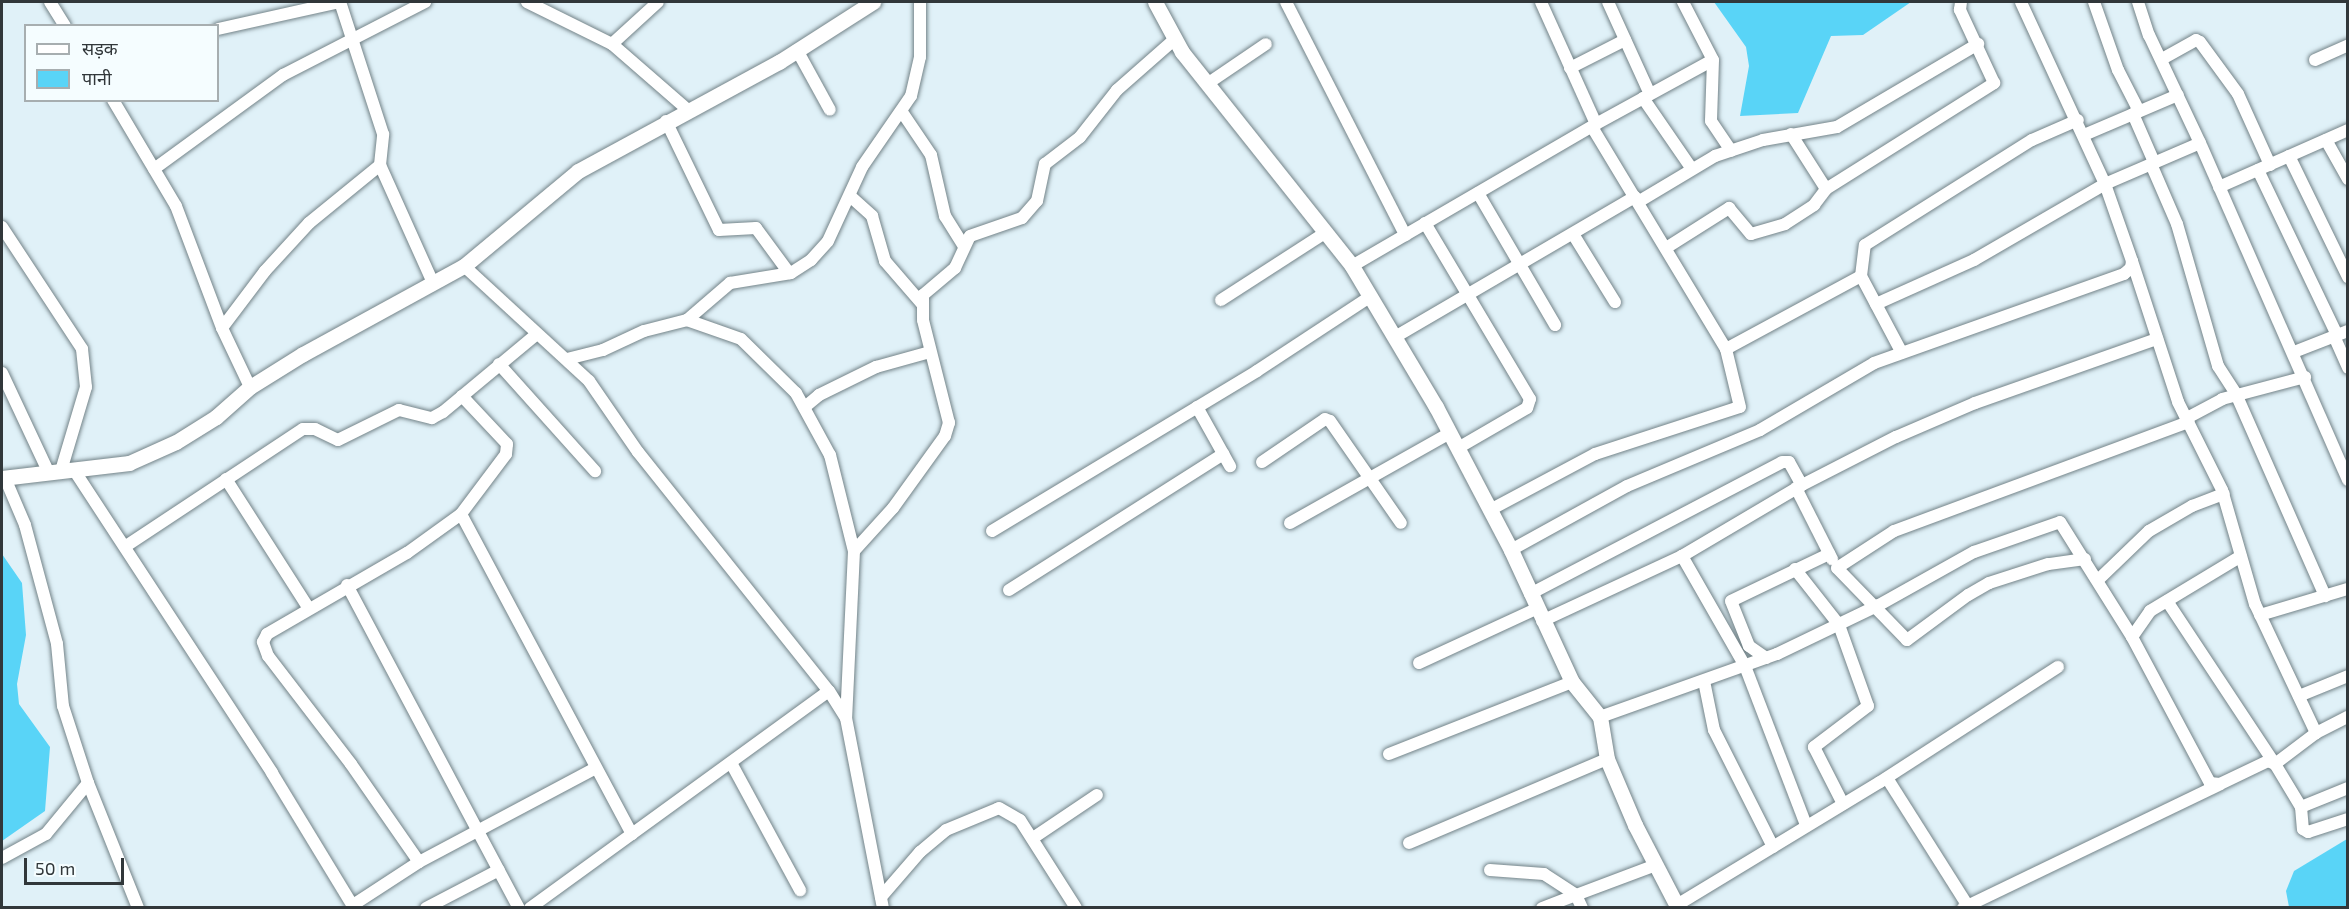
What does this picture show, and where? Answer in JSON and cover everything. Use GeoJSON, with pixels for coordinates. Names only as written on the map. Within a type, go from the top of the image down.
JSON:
{"type":"FeatureCollection","features":[{"type":"Feature","properties":{"kind":"street"},"geometry":{"type":"LineString","coordinates":[[50,2],[64,24]]}},
{"type":"Feature","properties":{"kind":"street"},"geometry":{"type":"LineString","coordinates":[[219,29],[340,2],[383,134],[380,165],[433,283]]}},
{"type":"Feature","properties":{"kind":"street"},"geometry":{"type":"LineString","coordinates":[[154,169],[284,75],[351,37],[425,2]]}},
{"type":"Feature","properties":{"kind":"street"},"geometry":{"type":"LineString","coordinates":[[527,2],[612,44],[688,110]]}},
{"type":"Feature","properties":{"kind":"street"},"geometry":{"type":"LineString","coordinates":[[612,44],[658,2]]}},
{"type":"Feature","properties":{"kind":"street"},"geometry":{"type":"LineString","coordinates":[[138,908],[88,783],[63,706],[57,644],[25,525],[3,478],[129,462],[176,442],[216,417],[250,387],[464,266],[578,171],[797,50],[873,2]]}},
{"type":"Feature","properties":{"kind":"street"},"geometry":{"type":"LineString","coordinates":[[567,359],[603,350],[644,332],[687,320],[734,281],[789,273],[811,260],[828,241],[862,167],[902,112],[914,87],[920,57],[921,2]]}},
{"type":"Feature","properties":{"kind":"street"},"geometry":{"type":"LineString","coordinates":[[1155,2],[1174,40],[1352,266],[1395,337],[1450,433],[1511,550],[1539,615],[1572,682],[1600,717],[1606,759],[1678,906],[1806,825],[1887,778],[2058,667]]}},
{"type":"Feature","properties":{"kind":"street"},"geometry":{"type":"LineString","coordinates":[[1286,2],[1405,235]]}},
{"type":"Feature","properties":{"kind":"street"},"geometry":{"type":"LineString","coordinates":[[1490,510],[1595,454],[1740,407],[1726,349],[1594,125],[1541,2]]}},
{"type":"Feature","properties":{"kind":"street"},"geometry":{"type":"LineString","coordinates":[[1608,2],[1646,96],[1692,169]]}},
{"type":"Feature","properties":{"kind":"street"},"geometry":{"type":"LineString","coordinates":[[1683,2],[1713,60],[1711,121],[1731,151]]}},
{"type":"Feature","properties":{"kind":"street"},"geometry":{"type":"LineString","coordinates":[[1666,248],[1729,208],[1751,234],[1785,224],[1814,205],[1826,189],[1994,83],[1978,44],[1960,10],[1961,2]]}},
{"type":"Feature","properties":{"kind":"street"},"geometry":{"type":"LineString","coordinates":[[2021,2],[2078,120],[2105,184],[2157,339],[2188,420],[2224,494],[2260,615],[2316,733]]}},
{"type":"Feature","properties":{"kind":"street"},"geometry":{"type":"LineString","coordinates":[[2094,2],[2177,224],[2212,351],[2236,394],[2325,596]]}},
{"type":"Feature","properties":{"kind":"street"},"geometry":{"type":"LineString","coordinates":[[2138,2],[2149,35],[2162,59],[2294,352],[2348,480]]}},
{"type":"Feature","properties":{"kind":"street"},"geometry":{"type":"LineString","coordinates":[[854,551],[875,532],[945,436],[949,423],[930,352],[923,295],[955,268],[970,236],[1022,218],[1037,201],[1046,164],[1080,137],[1117,90],[1174,40]]}},
{"type":"Feature","properties":{"kind":"street"},"geometry":{"type":"LineString","coordinates":[[1570,68],[1625,40]]}},
{"type":"Feature","properties":{"kind":"street"},"geometry":{"type":"LineString","coordinates":[[2162,59],[2196,40],[2200,42],[2238,94],[2264,167],[2340,334],[2348,368]]}},
{"type":"Feature","properties":{"kind":"street"},"geometry":{"type":"LineString","coordinates":[[1207,84],[1266,44]]}},
{"type":"Feature","properties":{"kind":"street"},"geometry":{"type":"LineString","coordinates":[[1395,337],[1573,234],[1692,169],[1731,151],[1791,134],[1838,127],[1978,44]]}},
{"type":"Feature","properties":{"kind":"street"},"geometry":{"type":"LineString","coordinates":[[2315,60],[2348,45]]}},
{"type":"Feature","properties":{"kind":"street"},"geometry":{"type":"LineString","coordinates":[[797,50],[830,110]]}},
{"type":"Feature","properties":{"kind":"street"},"geometry":{"type":"LineString","coordinates":[[1352,266],[1594,125],[1713,60]]}},
{"type":"Feature","properties":{"kind":"street"},"geometry":{"type":"LineString","coordinates":[[2084,135],[2178,95]]}},
{"type":"Feature","properties":{"kind":"street"},"geometry":{"type":"LineString","coordinates":[[113,102],[176,206],[222,328],[250,387]]}},
{"type":"Feature","properties":{"kind":"street"},"geometry":{"type":"LineString","coordinates":[[902,112],[931,155],[945,216],[964,248]]}},
{"type":"Feature","properties":{"kind":"street"},"geometry":{"type":"LineString","coordinates":[[1902,353],[1861,276],[1865,245],[2032,140],[2078,120]]}},
{"type":"Feature","properties":{"kind":"street"},"geometry":{"type":"LineString","coordinates":[[666,121],[719,230],[756,228],[789,273]]}},
{"type":"Feature","properties":{"kind":"street"},"geometry":{"type":"LineString","coordinates":[[2219,187],[2348,130]]}},
{"type":"Feature","properties":{"kind":"street"},"geometry":{"type":"LineString","coordinates":[[1791,134],[1826,189]]}},
{"type":"Feature","properties":{"kind":"street"},"geometry":{"type":"LineString","coordinates":[[2326,140],[2348,179]]}},
{"type":"Feature","properties":{"kind":"street"},"geometry":{"type":"LineString","coordinates":[[1876,304],[1974,260],[2105,184],[2200,144]]}},
{"type":"Feature","properties":{"kind":"street"},"geometry":{"type":"LineString","coordinates":[[2289,156],[2348,277]]}},
{"type":"Feature","properties":{"kind":"street"},"geometry":{"type":"LineString","coordinates":[[222,328],[265,271],[309,223],[380,165]]}},
{"type":"Feature","properties":{"kind":"street"},"geometry":{"type":"LineString","coordinates":[[1478,193],[1555,325]]}},
{"type":"Feature","properties":{"kind":"street"},"geometry":{"type":"LineString","coordinates":[[850,196],[872,216],[885,261],[923,305]]}},
{"type":"Feature","properties":{"kind":"street"},"geometry":{"type":"LineString","coordinates":[[1425,223],[1530,399],[1527,408],[1458,448]]}},
{"type":"Feature","properties":{"kind":"street"},"geometry":{"type":"LineString","coordinates":[[2,227],[44,288],[84,357],[86,387],[61,471]]}},
{"type":"Feature","properties":{"kind":"street"},"geometry":{"type":"LineString","coordinates":[[1221,300],[1325,233]]}},
{"type":"Feature","properties":{"kind":"street"},"geometry":{"type":"LineString","coordinates":[[1573,234],[1615,302]]}},
{"type":"Feature","properties":{"kind":"street"},"geometry":{"type":"LineString","coordinates":[[1511,550],[1627,486],[1760,430],[1874,363],[2124,274],[2131,268],[2132,261]]}},
{"type":"Feature","properties":{"kind":"street"},"geometry":{"type":"LineString","coordinates":[[464,266],[589,381],[638,452],[829,691],[846,718]]}},
{"type":"Feature","properties":{"kind":"street"},"geometry":{"type":"LineString","coordinates":[[1726,349],[1861,276]]}},
{"type":"Feature","properties":{"kind":"street"},"geometry":{"type":"LineString","coordinates":[[992,531],[1197,407],[1371,296]]}},
{"type":"Feature","properties":{"kind":"street"},"geometry":{"type":"LineString","coordinates":[[687,320],[741,339],[806,406],[830,455],[854,551],[846,718],[882,902]]}},
{"type":"Feature","properties":{"kind":"street"},"geometry":{"type":"LineString","coordinates":[[126,546],[303,429],[315,429],[338,440],[399,410],[432,418],[537,334]]}},
{"type":"Feature","properties":{"kind":"street"},"geometry":{"type":"LineString","coordinates":[[2294,352],[2340,334]]}},
{"type":"Feature","properties":{"kind":"street"},"geometry":{"type":"LineString","coordinates":[[1419,663],[1682,556],[1799,486],[1896,437],[1975,403],[2157,339]]}},
{"type":"Feature","properties":{"kind":"street"},"geometry":{"type":"LineString","coordinates":[[806,406],[819,395],[869,370],[912,354],[930,352]]}},
{"type":"Feature","properties":{"kind":"street"},"geometry":{"type":"LineString","coordinates":[[499,364],[595,471]]}},
{"type":"Feature","properties":{"kind":"street"},"geometry":{"type":"LineString","coordinates":[[2,373],[61,471],[126,546],[354,906],[419,862],[596,768]]}},
{"type":"Feature","properties":{"kind":"street"},"geometry":{"type":"LineString","coordinates":[[1837,568],[1894,531],[2188,420],[2236,394],[2305,377]]}},
{"type":"Feature","properties":{"kind":"street"},"geometry":{"type":"LineString","coordinates":[[419,862],[264,648],[267,634],[346,585],[406,553],[461,514],[506,454],[507,444],[462,396]]}},
{"type":"Feature","properties":{"kind":"street"},"geometry":{"type":"LineString","coordinates":[[1197,407],[1230,466]]}},
{"type":"Feature","properties":{"kind":"street"},"geometry":{"type":"LineString","coordinates":[[1262,462],[1325,419],[1330,421],[1401,523]]}},
{"type":"Feature","properties":{"kind":"street"},"geometry":{"type":"LineString","coordinates":[[1290,523],[1450,433]]}},
{"type":"Feature","properties":{"kind":"street"},"geometry":{"type":"LineString","coordinates":[[1010,590],[1223,454]]}},
{"type":"Feature","properties":{"kind":"street"},"geometry":{"type":"LineString","coordinates":[[1530,594],[1782,462],[1789,462],[1837,568],[1877,606],[1907,640],[1968,595],[1989,583],[2048,564],[2085,558]]}},
{"type":"Feature","properties":{"kind":"street"},"geometry":{"type":"LineString","coordinates":[[226,479],[309,609]]}},
{"type":"Feature","properties":{"kind":"street"},"geometry":{"type":"LineString","coordinates":[[2098,580],[2149,531],[2192,506],[2224,494]]}},
{"type":"Feature","properties":{"kind":"street"},"geometry":{"type":"LineString","coordinates":[[461,514],[632,834]]}},
{"type":"Feature","properties":{"kind":"street"},"geometry":{"type":"LineString","coordinates":[[1600,717],[1766,658],[1877,606],[1974,552],[2060,522],[2085,558],[2132,637],[2207,780],[2220,784]]}},
{"type":"Feature","properties":{"kind":"street"},"geometry":{"type":"LineString","coordinates":[[1766,658],[1749,646],[1731,601],[1829,554]]}},
{"type":"Feature","properties":{"kind":"street"},"geometry":{"type":"LineString","coordinates":[[1682,556],[1745,666],[1806,825]]}},
{"type":"Feature","properties":{"kind":"street"},"geometry":{"type":"LineString","coordinates":[[2132,637],[2150,611],[2241,556]]}},
{"type":"Feature","properties":{"kind":"street"},"geometry":{"type":"LineString","coordinates":[[1795,569],[1839,625],[1868,706],[1814,747],[1843,804]]}},
{"type":"Feature","properties":{"kind":"street"},"geometry":{"type":"LineString","coordinates":[[346,585],[519,908]]}},
{"type":"Feature","properties":{"kind":"street"},"geometry":{"type":"LineString","coordinates":[[2260,615],[2348,589]]}},
{"type":"Feature","properties":{"kind":"street"},"geometry":{"type":"LineString","coordinates":[[2167,601],[2276,764],[2301,807],[2302,829],[2308,832],[2348,819]]}},
{"type":"Feature","properties":{"kind":"street"},"geometry":{"type":"LineString","coordinates":[[2299,696],[2348,676]]}},
{"type":"Feature","properties":{"kind":"street"},"geometry":{"type":"LineString","coordinates":[[1704,681],[1714,730],[1773,847]]}},
{"type":"Feature","properties":{"kind":"street"},"geometry":{"type":"LineString","coordinates":[[1389,754],[1572,682]]}},
{"type":"Feature","properties":{"kind":"street"},"geometry":{"type":"LineString","coordinates":[[530,908],[829,691]]}},
{"type":"Feature","properties":{"kind":"street"},"geometry":{"type":"LineString","coordinates":[[1887,778],[1965,907],[2262,762],[2276,764],[2316,733],[2348,717]]}},
{"type":"Feature","properties":{"kind":"street"},"geometry":{"type":"LineString","coordinates":[[1409,843],[1606,759]]}},
{"type":"Feature","properties":{"kind":"street"},"geometry":{"type":"LineString","coordinates":[[731,763],[800,890]]}},
{"type":"Feature","properties":{"kind":"street"},"geometry":{"type":"LineString","coordinates":[[2,858],[46,834],[88,783]]}},
{"type":"Feature","properties":{"kind":"street"},"geometry":{"type":"LineString","coordinates":[[2301,807],[2348,788]]}},
{"type":"Feature","properties":{"kind":"street"},"geometry":{"type":"LineString","coordinates":[[1033,838],[1097,795]]}},
{"type":"Feature","properties":{"kind":"street"},"geometry":{"type":"LineString","coordinates":[[882,902],[933,839],[982,812],[1006,809],[1033,838],[1076,908]]}},
{"type":"Feature","properties":{"kind":"street"},"geometry":{"type":"LineString","coordinates":[[1542,908],[1656,865]]}},
{"type":"Feature","properties":{"kind":"street"},"geometry":{"type":"LineString","coordinates":[[426,908],[499,870]]}},
{"type":"Feature","properties":{"kind":"street"},"geometry":{"type":"LineString","coordinates":[[1490,870],[1544,874],[1576,895],[1582,908]]}},
{"type":"Feature","properties":{"kind":"water"},"geometry":{"type":"Polygon","coordinates":[[[1714,2],[1911,2],[1863,35],[1831,36],[1798,113],[1740,116],[1749,66],[1746,47],[1714,2]]]}},
{"type":"Feature","properties":{"kind":"water"},"geometry":{"type":"Polygon","coordinates":[[[2,554],[22,583],[26,635],[17,684],[19,704],[50,747],[45,811],[2,841],[2,554]]]}},
{"type":"Feature","properties":{"kind":"water"},"geometry":{"type":"Polygon","coordinates":[[[2347,839],[2347,907],[2289,907],[2286,891],[2294,871],[2347,839]]]}}]}
